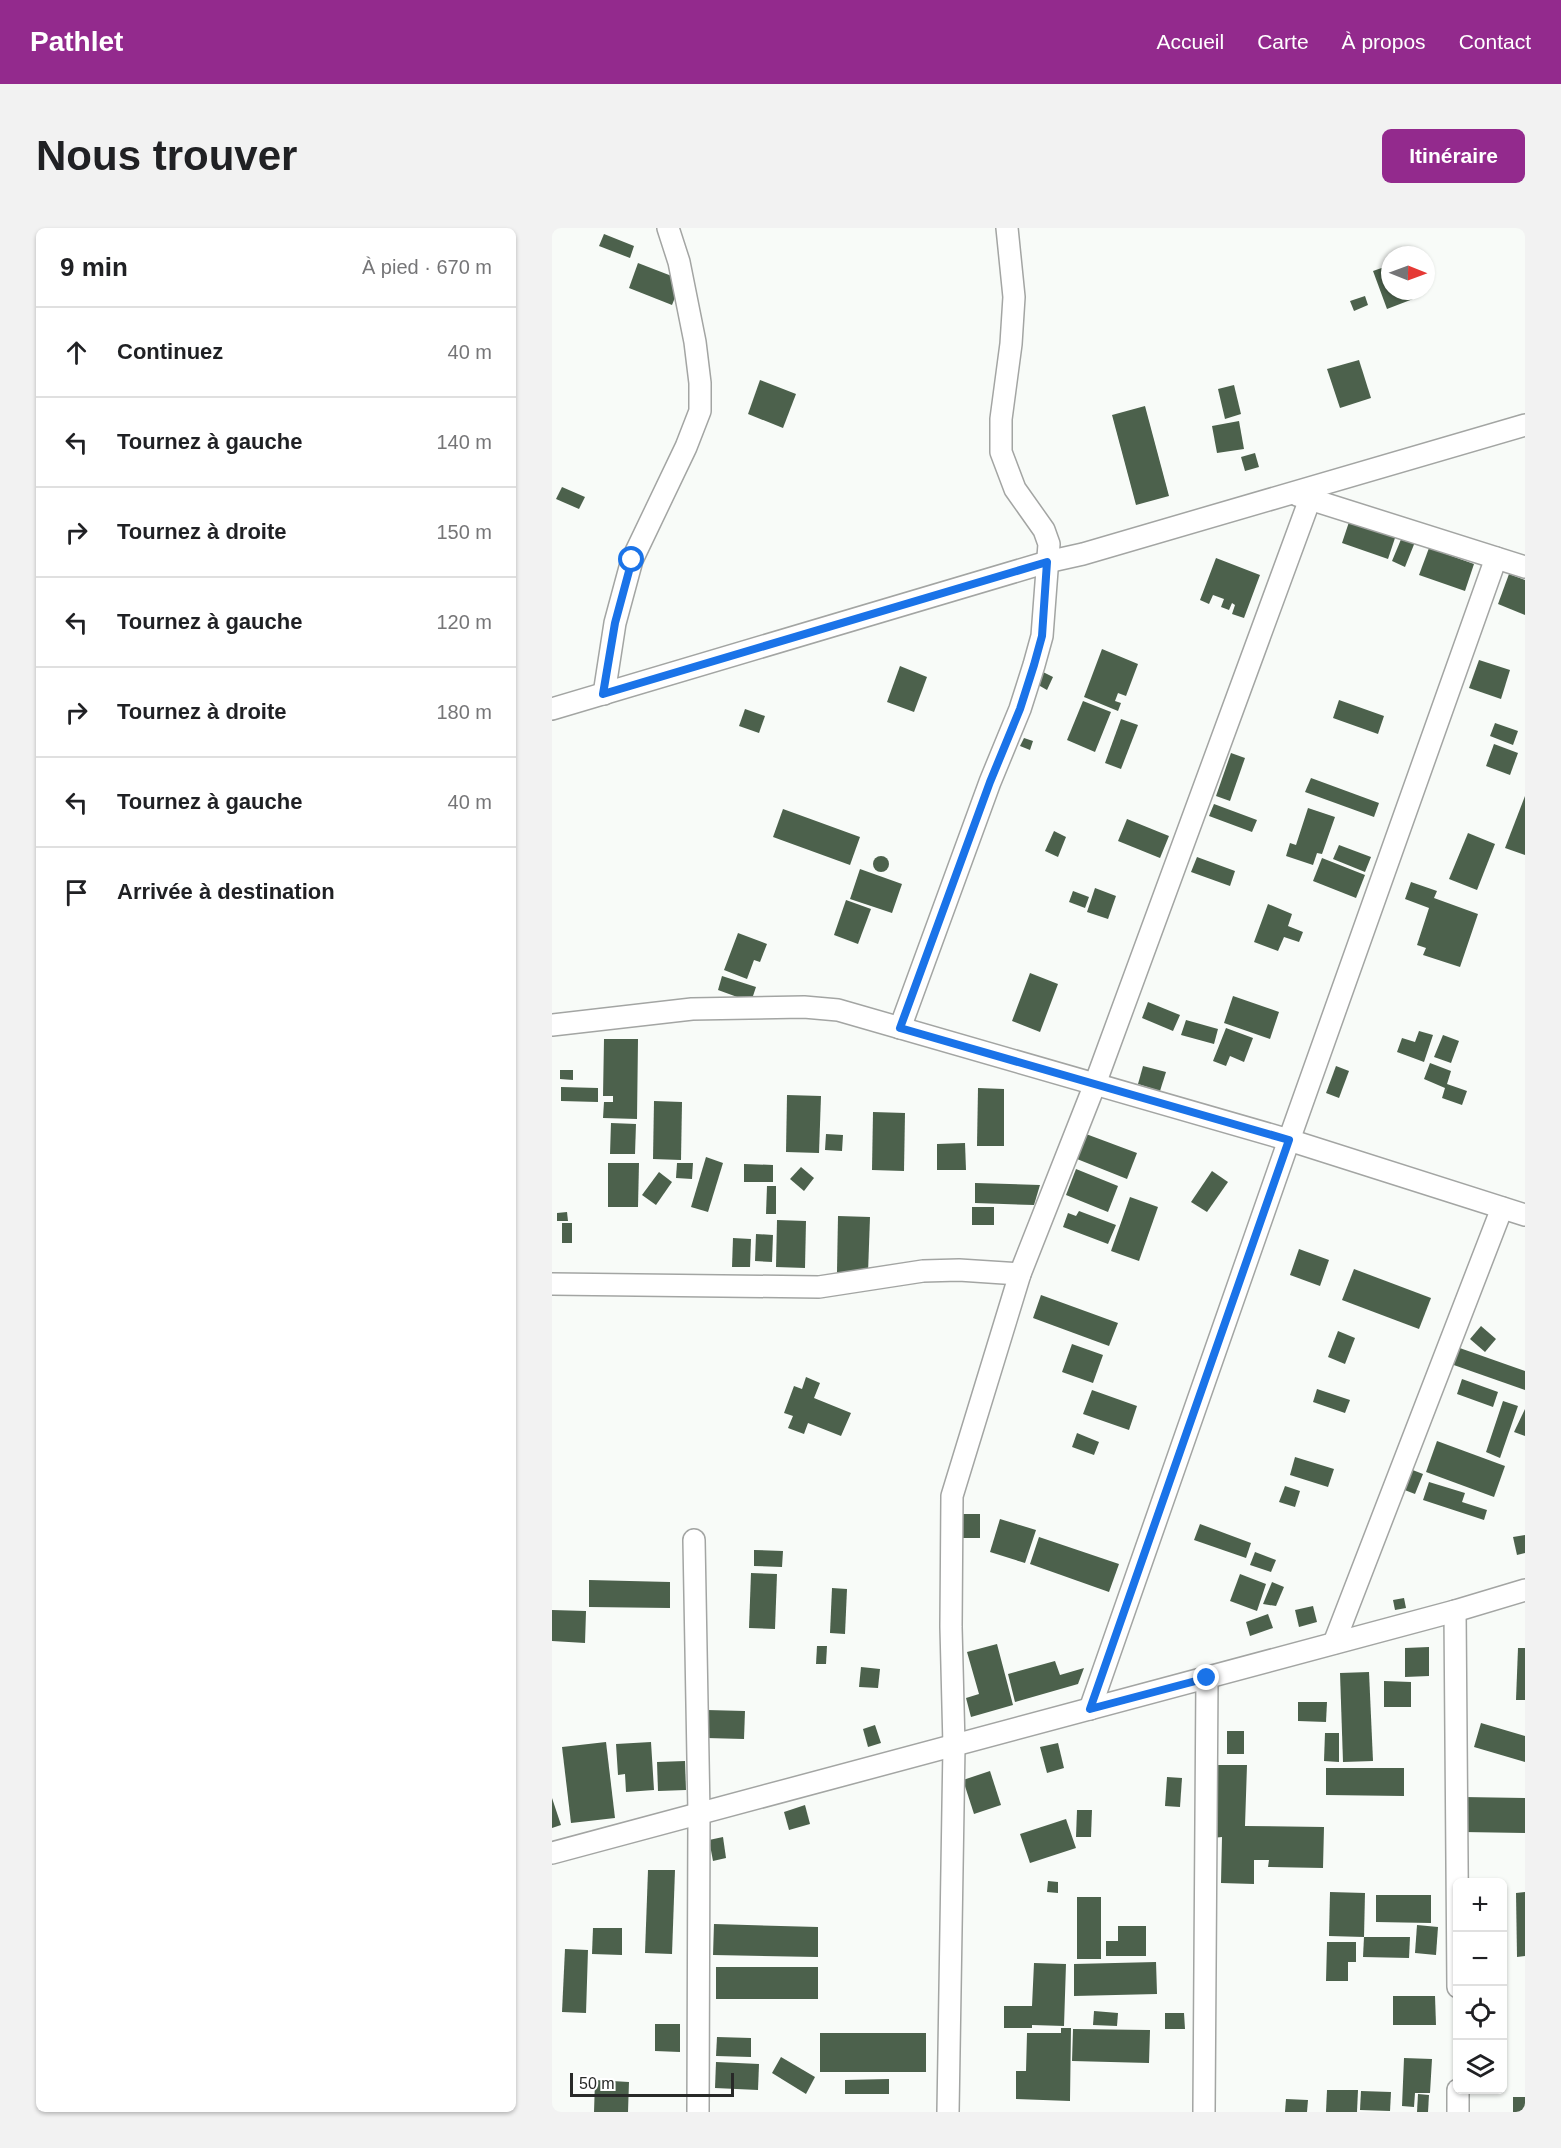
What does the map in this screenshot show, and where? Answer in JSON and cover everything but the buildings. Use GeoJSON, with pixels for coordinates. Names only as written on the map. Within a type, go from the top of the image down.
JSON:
{"type":"FeatureCollection","features":[{"type":"Feature","properties":{"kind":"street"},"geometry":{"type":"LineString","coordinates":[[603,694],[615,623],[632,560],[686,447],[700,411],[700,383],[695,342],[679,262],[668,228]]}},
{"type":"Feature","properties":{"kind":"street"},"geometry":{"type":"LineString","coordinates":[[900,1028],[990,782],[1020,709],[1042,636],[1049,544],[1044,530],[1015,489],[1001,452],[1001,419],[1011,344],[1014,297],[1007,228]]}},
{"type":"Feature","properties":{"kind":"street"},"geometry":{"type":"LineString","coordinates":[[552,709],[1047,562],[1301,496],[1525,425]]}},
{"type":"Feature","properties":{"kind":"street"},"geometry":{"type":"LineString","coordinates":[[1301,496],[1525,567]]}},
{"type":"Feature","properties":{"kind":"street"},"geometry":{"type":"LineString","coordinates":[[948,2112],[954,1746],[951,1626],[952,1496],[1020,1274],[1095,1084],[1301,496]]}},
{"type":"Feature","properties":{"kind":"street"},"geometry":{"type":"LineString","coordinates":[[1090,1709],[1496,558]]}},
{"type":"Feature","properties":{"kind":"street"},"geometry":{"type":"LineString","coordinates":[[552,1025],[692,1009],[804,1007],[838,1010],[1289,1140],[1525,1215]]}},
{"type":"Feature","properties":{"kind":"street"},"geometry":{"type":"LineString","coordinates":[[1334,1643],[1502,1208]]}},
{"type":"Feature","properties":{"kind":"street"},"geometry":{"type":"LineString","coordinates":[[552,1284],[819,1287],[923,1271],[959,1270],[1020,1274]]}},
{"type":"Feature","properties":{"kind":"street"},"geometry":{"type":"LineString","coordinates":[[694,1540],[699,1813],[698,2112]]}},
{"type":"Feature","properties":{"kind":"street"},"geometry":{"type":"LineString","coordinates":[[552,1853],[1455,1611],[1525,1590]]}},
{"type":"Feature","properties":{"kind":"street"},"geometry":{"type":"LineString","coordinates":[[1455,1611],[1458,1986]]}},
{"type":"Feature","properties":{"kind":"street"},"geometry":{"type":"LineString","coordinates":[[1204,2112],[1207,1678]]}},
{"type":"Feature","properties":{"kind":"street"},"geometry":{"type":"LineString","coordinates":[[1458,2094],[1458,2112]]}},
{"type":"Feature","properties":{"kind":"route"},"geometry":{"type":"LineString","coordinates":[[632,560],[615,623],[603,694],[1047,562],[1042,636],[1034,665],[1020,709],[990,782],[900,1028],[1289,1140],[1090,1709],[1207,1678]]}}]}
